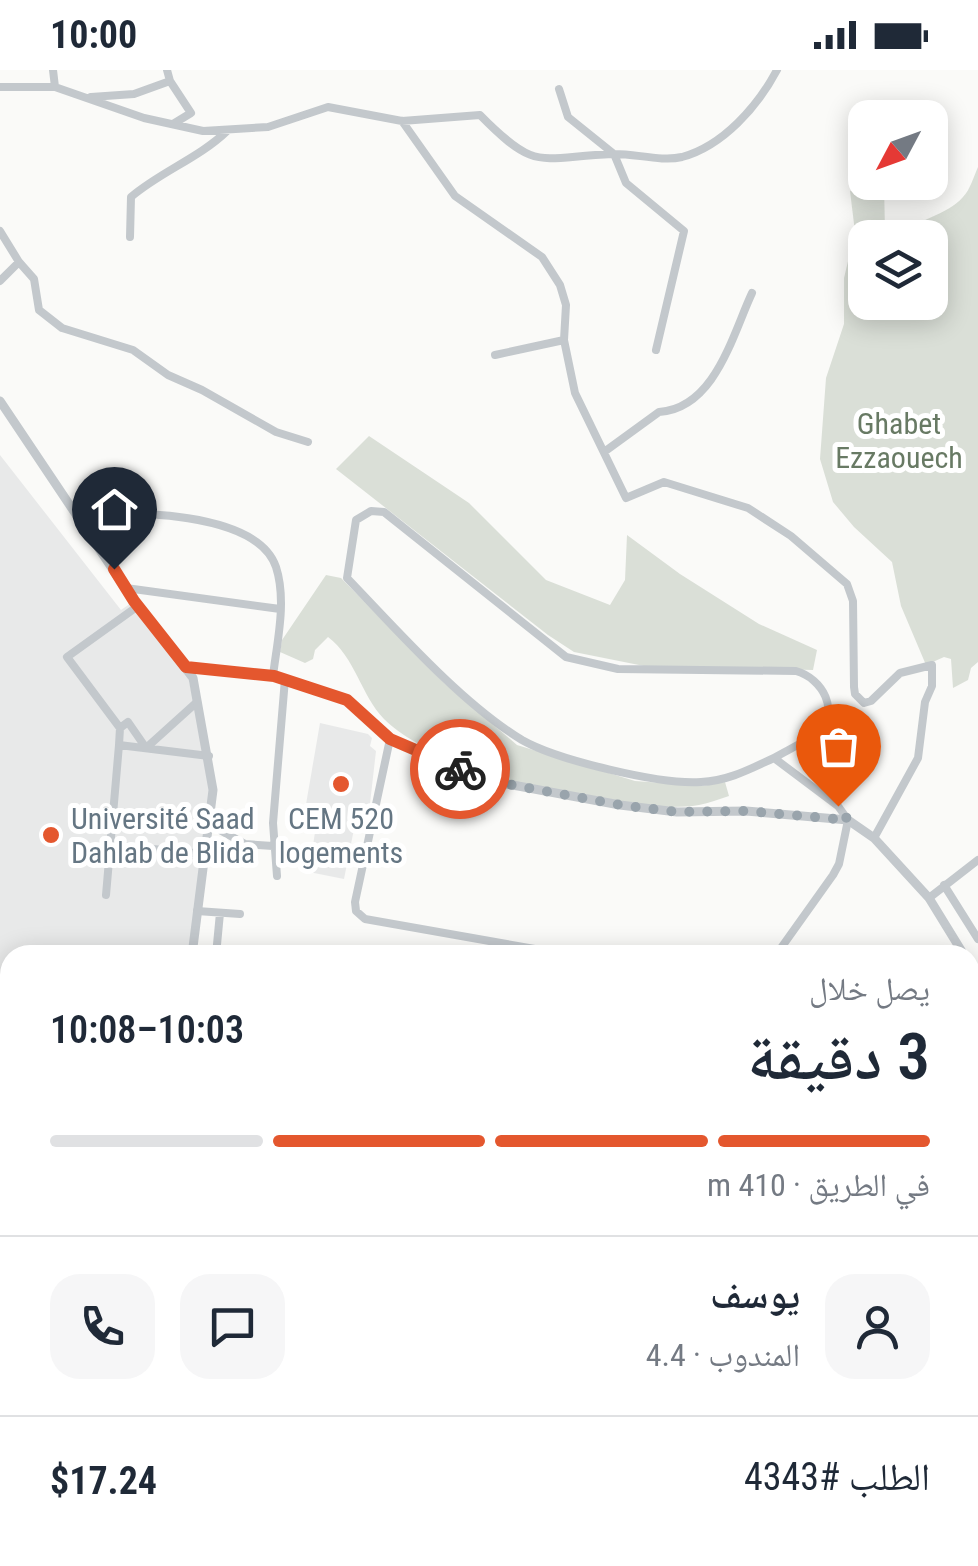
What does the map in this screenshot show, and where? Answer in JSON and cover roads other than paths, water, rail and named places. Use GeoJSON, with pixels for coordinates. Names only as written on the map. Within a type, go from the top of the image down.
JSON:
{"type":"FeatureCollection","features":[{"type":"Feature","properties":{"kind":"street"},"geometry":{"type":"LineString","coordinates":[[54,70],[55,87]]}},
{"type":"Feature","properties":{"kind":"street"},"geometry":{"type":"LineString","coordinates":[[167,70],[190,113],[172,124]]}},
{"type":"Feature","properties":{"kind":"street"},"geometry":{"type":"LineString","coordinates":[[0,87],[55,87],[203,131],[268,126],[328,107],[402,121],[480,114],[525,155],[541,160],[614,154],[680,158],[721,138],[764,94],[777,70]]}},
{"type":"Feature","properties":{"kind":"street"},"geometry":{"type":"LineString","coordinates":[[86,97],[134,94],[170,81]]}},
{"type":"Feature","properties":{"kind":"street"},"geometry":{"type":"LineString","coordinates":[[559,89],[568,118],[614,154],[626,184],[684,232],[656,350]]}},
{"type":"Feature","properties":{"kind":"street"},"geometry":{"type":"LineString","coordinates":[[402,121],[455,196],[542,257],[560,285],[566,304],[564,340],[574,392],[626,498],[664,482],[748,508],[835,572],[848,584],[854,601],[854,687],[864,703],[900,673],[932,665],[932,686],[918,758],[874,838]]}},
{"type":"Feature","properties":{"kind":"street"},"geometry":{"type":"LineString","coordinates":[[130,237],[131,198],[227,131]]}},
{"type":"Feature","properties":{"kind":"street"},"geometry":{"type":"LineString","coordinates":[[0,231],[34,278],[39,310],[62,328],[132,350],[168,375],[276,432],[308,442]]}},
{"type":"Feature","properties":{"kind":"street"},"geometry":{"type":"LineString","coordinates":[[0,282],[19,262]]}},
{"type":"Feature","properties":{"kind":"street"},"geometry":{"type":"LineString","coordinates":[[604,452],[659,412],[698,397],[714,375],[752,293]]}},
{"type":"Feature","properties":{"kind":"street"},"geometry":{"type":"LineString","coordinates":[[496,355],[564,340]]}},
{"type":"Feature","properties":{"kind":"street"},"geometry":{"type":"LineString","coordinates":[[0,401],[125,588],[193,678],[212,790],[193,945]]}},
{"type":"Feature","properties":{"kind":"street"},"geometry":{"type":"LineString","coordinates":[[371,511],[384,512],[566,657],[618,669],[796,671],[812,677],[826,695],[825,721],[819,731],[774,758],[734,776],[682,781],[625,774],[520,739],[449,680],[347,578],[356,520],[371,511]]}},
{"type":"Feature","properties":{"kind":"street"},"geometry":{"type":"LineString","coordinates":[[77,513],[124,512],[218,524],[243,532],[271,557],[280,587],[274,676]]}},
{"type":"Feature","properties":{"kind":"street"},"geometry":{"type":"LineString","coordinates":[[125,588],[280,609]]}},
{"type":"Feature","properties":{"kind":"street"},"geometry":{"type":"LineString","coordinates":[[106,895],[120,728],[66,657],[138,606]]}},
{"type":"Feature","properties":{"kind":"street"},"geometry":{"type":"LineString","coordinates":[[186,667],[274,676],[347,700],[390,739],[441,762],[507,784],[677,812],[746,811],[848,820]]}},
{"type":"Feature","properties":{"kind":"street"},"geometry":{"type":"LineString","coordinates":[[277,876],[273,846],[285,679]]}},
{"type":"Feature","properties":{"kind":"street"},"geometry":{"type":"LineString","coordinates":[[146,748],[197,702]]}},
{"type":"Feature","properties":{"kind":"street"},"geometry":{"type":"LineString","coordinates":[[120,728],[128,722],[146,748]]}},
{"type":"Feature","properties":{"kind":"street"},"geometry":{"type":"LineString","coordinates":[[390,739],[356,911],[365,920],[508,945]]}},
{"type":"Feature","properties":{"kind":"street"},"geometry":{"type":"LineString","coordinates":[[119,745],[209,756]]}},
{"type":"Feature","properties":{"kind":"street"},"geometry":{"type":"LineString","coordinates":[[774,758],[874,838],[929,898],[958,945]]}},
{"type":"Feature","properties":{"kind":"street"},"geometry":{"type":"LineString","coordinates":[[783,945],[833,876],[848,820]]}},
{"type":"Feature","properties":{"kind":"street"},"geometry":{"type":"LineString","coordinates":[[209,824],[245,844],[273,846]]}},
{"type":"Feature","properties":{"kind":"street"},"geometry":{"type":"LineString","coordinates":[[111,845],[206,854]]}},
{"type":"Feature","properties":{"kind":"street"},"geometry":{"type":"LineString","coordinates":[[929,898],[978,860]]}},
{"type":"Feature","properties":{"kind":"street"},"geometry":{"type":"LineString","coordinates":[[944,885],[978,938]]}},
{"type":"Feature","properties":{"kind":"street"},"geometry":{"type":"LineString","coordinates":[[197,911],[240,914]]}},
{"type":"Feature","properties":{"kind":"street"},"geometry":{"type":"LineString","coordinates":[[217,945],[220,912]]}},
{"type":"Feature","properties":{"kind":"place","name":"CEM 520 logements"},"geometry":{"type":"Point","coordinates":[341,784]}},
{"type":"Feature","properties":{"kind":"place","name":"Université Saad Dahlab de Blida"},"geometry":{"type":"Point","coordinates":[51,835]}},
{"type":"Feature","properties":{"kind":"park label","name":"Ghabet Ezzaouech"},"geometry":{"type":"Point","coordinates":[899,440]}}]}
